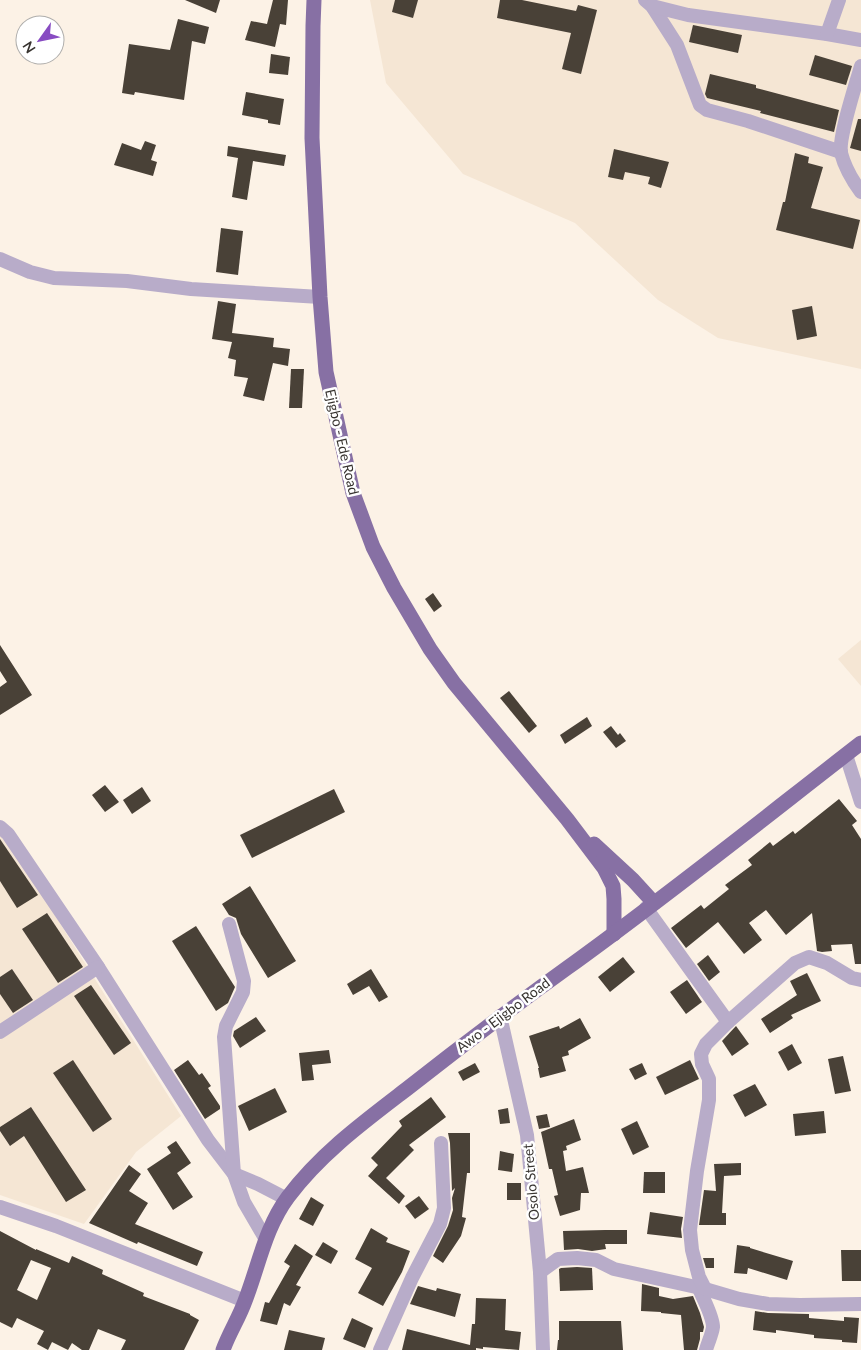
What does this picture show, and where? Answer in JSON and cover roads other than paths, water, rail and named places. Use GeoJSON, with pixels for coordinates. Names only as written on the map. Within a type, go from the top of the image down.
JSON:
{"type":"FeatureCollection","features":[{"type":"Feature","properties":{"kind":"main road","name":"Ejigbo - Ede Road"},"geometry":{"type":"LineString","coordinates":[[314,0],[312,138],[320,297],[326,372],[353,493],[373,547],[430,650],[454,683],[568,819],[610,878],[614,899],[614,934]]}},
{"type":"Feature","properties":{"kind":"main road","name":"Awo - Ejigbo Road"},"geometry":{"type":"LineString","coordinates":[[226,1349],[271,1225],[287,1198],[325,1155],[500,1016],[614,934],[861,743]]}},
{"type":"Feature","properties":{"kind":"main road","name":"Ejigbo - Ede Road"},"geometry":{"type":"LineString","coordinates":[[568,819],[633,880],[650,906]]}},
{"type":"Feature","properties":{"kind":"street"},"geometry":{"type":"LineString","coordinates":[[827,34],[839,0]]}},
{"type":"Feature","properties":{"kind":"street"},"geometry":{"type":"LineString","coordinates":[[648,3],[706,18],[861,40]]}},
{"type":"Feature","properties":{"kind":"street"},"geometry":{"type":"LineString","coordinates":[[648,3],[677,45],[700,105],[707,110],[748,121],[841,152]]}},
{"type":"Feature","properties":{"kind":"street"},"geometry":{"type":"LineString","coordinates":[[861,66],[844,130],[841,152],[850,177],[861,192]]}},
{"type":"Feature","properties":{"kind":"street"},"geometry":{"type":"LineString","coordinates":[[0,259],[30,272],[54,278],[320,297]]}},
{"type":"Feature","properties":{"kind":"street"},"geometry":{"type":"LineString","coordinates":[[846,755],[861,802]]}},
{"type":"Feature","properties":{"kind":"street"},"geometry":{"type":"LineString","coordinates":[[0,827],[8,834],[98,967],[208,1140],[234,1174],[287,1198]]}},
{"type":"Feature","properties":{"kind":"street"},"geometry":{"type":"LineString","coordinates":[[650,906],[728,1022]]}},
{"type":"Feature","properties":{"kind":"street"},"geometry":{"type":"LineString","coordinates":[[229,924],[244,982],[243,992],[226,1026],[224,1037],[234,1174],[244,1202],[265,1238]]}},
{"type":"Feature","properties":{"kind":"street"},"geometry":{"type":"LineString","coordinates":[[706,1350],[713,1325],[712,1317],[706,1305],[694,1259],[690,1230],[697,1171],[709,1100],[709,1080],[702,1064],[701,1054],[706,1044],[728,1022],[795,963],[809,957],[827,963],[852,978],[861,980]]}},
{"type":"Feature","properties":{"kind":"street"},"geometry":{"type":"LineString","coordinates":[[0,1032],[98,967]]}},
{"type":"Feature","properties":{"kind":"street","name":"Osolo Street"},"geometry":{"type":"LineString","coordinates":[[500,1016],[527,1135],[540,1272],[543,1350]]}},
{"type":"Feature","properties":{"kind":"street"},"geometry":{"type":"LineString","coordinates":[[380,1350],[412,1278],[440,1224],[444,1208],[441,1143]]}},
{"type":"Feature","properties":{"kind":"street"},"geometry":{"type":"LineString","coordinates":[[0,1207],[65,1229],[245,1301]]}},
{"type":"Feature","properties":{"kind":"street"},"geometry":{"type":"LineString","coordinates":[[540,1272],[558,1259],[577,1258],[596,1260],[614,1269],[768,1304],[861,1304]]}}]}
